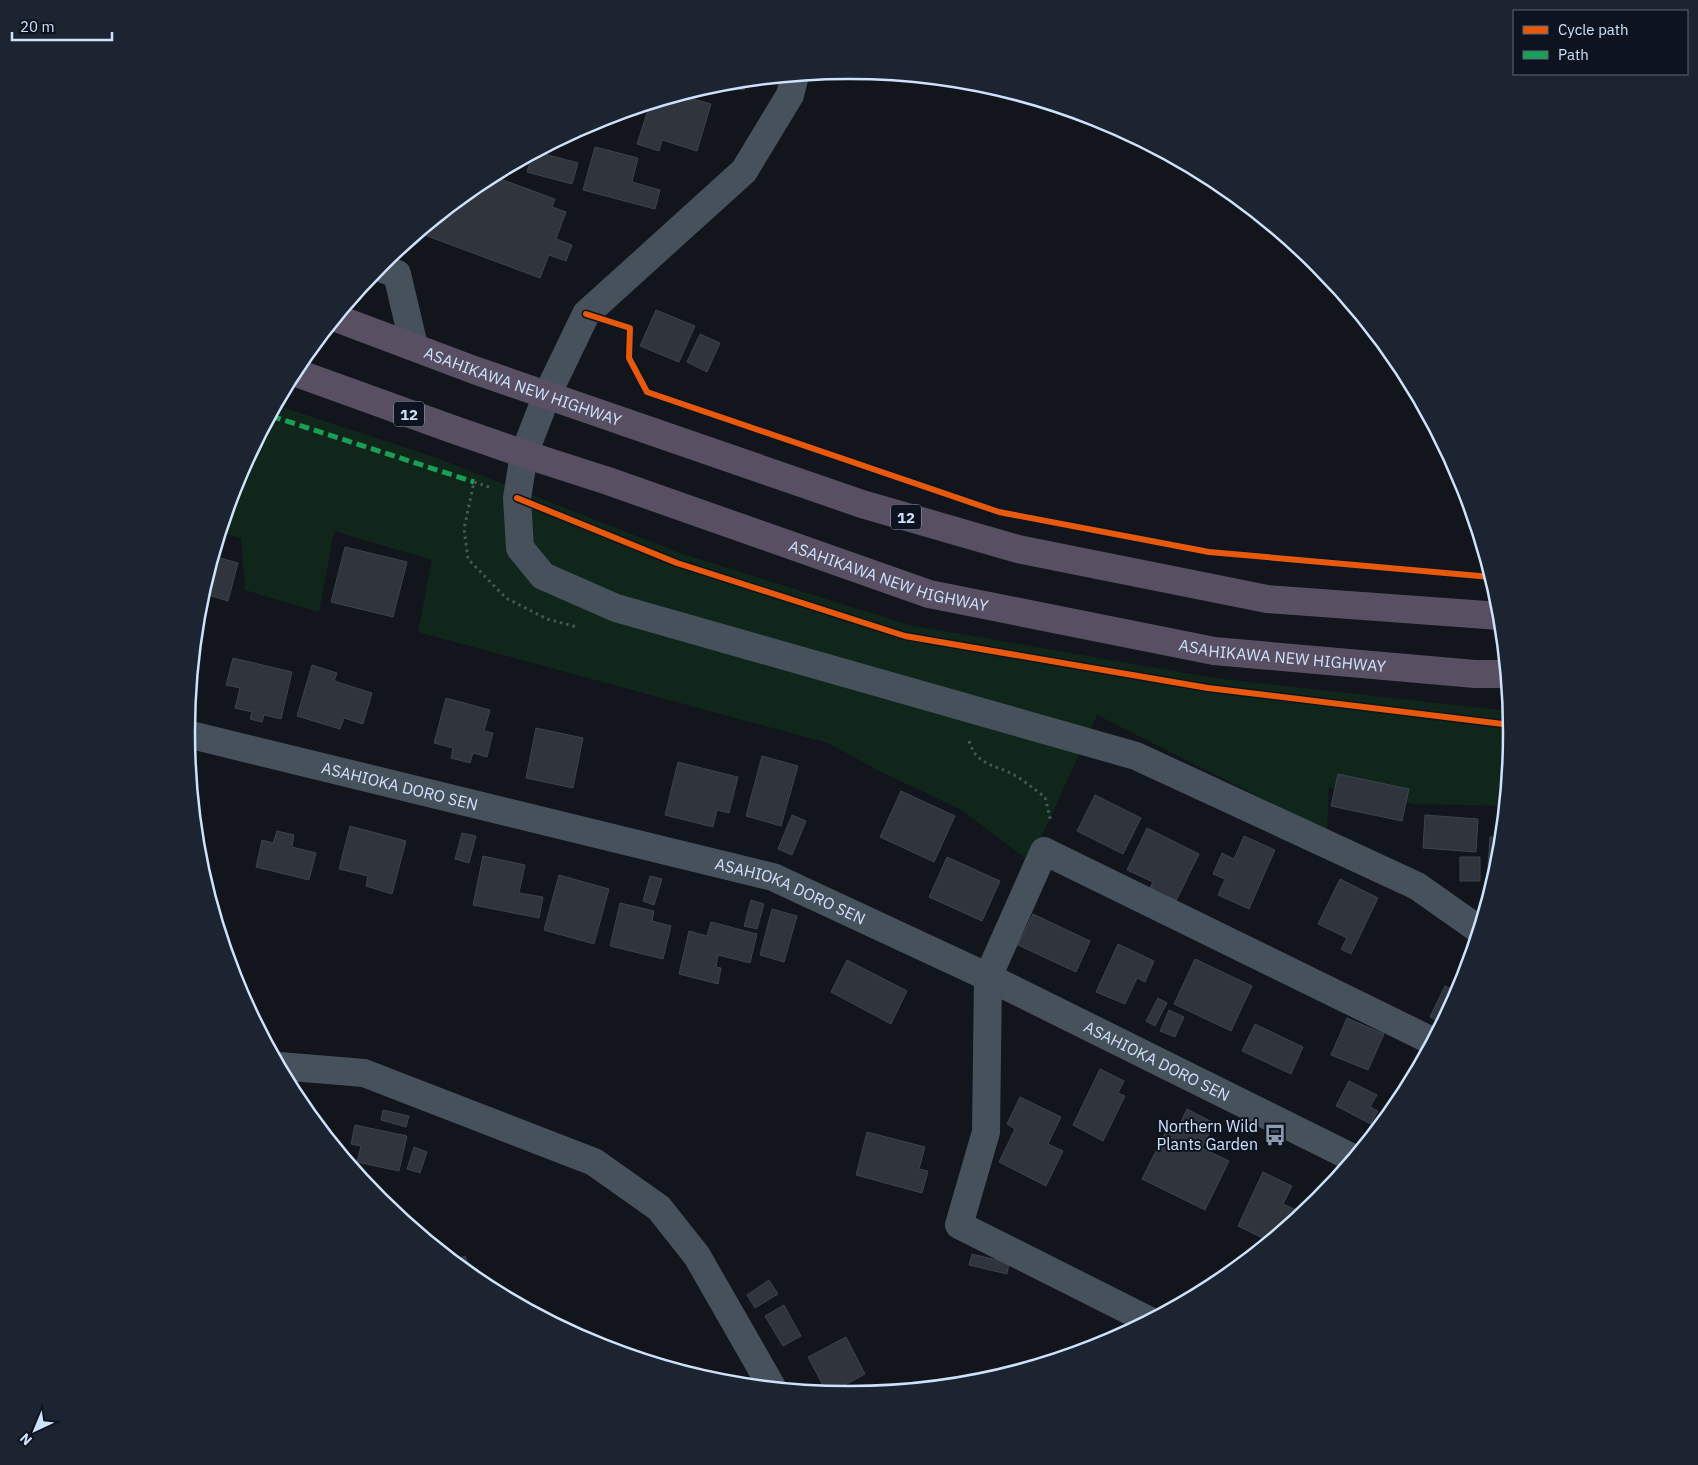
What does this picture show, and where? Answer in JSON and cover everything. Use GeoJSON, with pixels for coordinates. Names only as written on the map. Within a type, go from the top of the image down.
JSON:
{"type":"FeatureCollection","features":[{"type":"Feature","properties":{"kind":"highway","name":"ASAHIKAWA NEW HIGHWAY"},"geometry":{"type":"LineString","coordinates":[[342,320],[474,370],[862,504],[1018,549],[1267,599],[1492,615]]}},
{"type":"Feature","properties":{"kind":"highway","name":"ASAHIKAWA NEW HIGHWAY"},"geometry":{"type":"LineString","coordinates":[[302,375],[929,594],[1214,651],[1475,674],[1500,674]]}},
{"type":"Feature","properties":{"kind":"street"},"geometry":{"type":"LineString","coordinates":[[793,81],[790,95],[744,171],[586,314],[548,395],[524,454],[517,498],[520,548],[543,576],[616,608],[1136,756],[1417,886],[1473,926]]}},
{"type":"Feature","properties":{"kind":"street"},"geometry":{"type":"LineString","coordinates":[[387,270],[397,274],[414,346]]}},
{"type":"Feature","properties":{"kind":"street","name":"ASAHIOKA DORO SEN"},"geometry":{"type":"LineString","coordinates":[[195,736],[773,877],[988,977],[1348,1155]]}},
{"type":"Feature","properties":{"kind":"street"},"geometry":{"type":"LineString","coordinates":[[1142,1317],[959,1225],[986,1132],[988,977],[1044,851],[1426,1038]]}},
{"type":"Feature","properties":{"kind":"street"},"geometry":{"type":"LineString","coordinates":[[288,1067],[364,1073],[594,1162],[659,1208],[697,1256],[769,1381]]}},
{"type":"Feature","properties":{"kind":"path"},"geometry":{"type":"LineString","coordinates":[[967,733],[972,750],[984,763],[1015,775],[1045,797],[1052,826],[1044,851]]}},
{"type":"Feature","properties":{"kind":"green space"},"geometry":{"type":"Polygon","coordinates":[[[282,407],[437,458],[680,553],[909,625],[1214,678],[1502,710],[1503,732],[1498,806],[1414,804],[1329,787],[1327,831],[1097,715],[1030,862],[962,810],[881,772],[828,743],[418,632],[432,560],[334,531],[319,612],[245,590],[241,538],[226,534],[230,522],[245,482],[282,407]]]}},
{"type":"Feature","properties":{"kind":"building"},"geometry":{"type":"Polygon","coordinates":[[[691,98],[711,104],[697,151],[662,140],[659,151],[637,144],[648,110],[691,98]]]}},
{"type":"Feature","properties":{"kind":"building"},"geometry":{"type":"Polygon","coordinates":[[[595,147],[638,158],[632,182],[660,190],[655,209],[583,190],[595,147]]]}},
{"type":"Feature","properties":{"kind":"building"},"geometry":{"type":"Polygon","coordinates":[[[545,154],[578,163],[572,184],[527,172],[530,162],[545,154]]]}},
{"type":"Feature","properties":{"kind":"building"},"geometry":{"type":"Polygon","coordinates":[[[501,179],[555,199],[552,207],[566,212],[556,239],[572,245],[566,261],[549,255],[540,278],[425,235],[451,214],[501,179]]]}},
{"type":"Feature","properties":{"kind":"building"},"geometry":{"type":"Polygon","coordinates":[[[656,310],[695,326],[679,362],[640,346],[656,310]]]}},
{"type":"Feature","properties":{"kind":"building"},"geometry":{"type":"Polygon","coordinates":[[[700,334],[720,343],[707,372],[687,362],[700,334]]]}},
{"type":"Feature","properties":{"kind":"building"},"geometry":{"type":"Polygon","coordinates":[[[345,547],[407,562],[393,617],[331,602],[345,547]]]}},
{"type":"Feature","properties":{"kind":"building"},"geometry":{"type":"Polygon","coordinates":[[[220,558],[238,563],[228,601],[210,596],[220,558]]]}},
{"type":"Feature","properties":{"kind":"building"},"geometry":{"type":"Polygon","coordinates":[[[233,658],[292,672],[281,719],[264,715],[262,722],[250,719],[252,712],[235,708],[240,688],[226,685],[233,658]]]}},
{"type":"Feature","properties":{"kind":"building"},"geometry":{"type":"Polygon","coordinates":[[[312,665],[337,673],[334,681],[372,693],[363,724],[344,718],[340,729],[297,716],[312,665]]]}},
{"type":"Feature","properties":{"kind":"building"},"geometry":{"type":"Polygon","coordinates":[[[446,698],[490,710],[484,731],[493,733],[487,757],[473,753],[470,763],[451,758],[453,748],[434,743],[446,698]]]}},
{"type":"Feature","properties":{"kind":"building"},"geometry":{"type":"Polygon","coordinates":[[[536,728],[583,738],[573,788],[526,778],[536,728]]]}},
{"type":"Feature","properties":{"kind":"building"},"geometry":{"type":"Polygon","coordinates":[[[762,756],[798,766],[781,826],[746,816],[762,756]]]}},
{"type":"Feature","properties":{"kind":"building"},"geometry":{"type":"Polygon","coordinates":[[[678,762],[738,777],[729,813],[717,810],[713,827],[665,815],[678,762]]]}},
{"type":"Feature","properties":{"kind":"building"},"geometry":{"type":"Polygon","coordinates":[[[1338,774],[1409,789],[1402,821],[1331,806],[1338,774]]]}},
{"type":"Feature","properties":{"kind":"building"},"geometry":{"type":"Polygon","coordinates":[[[901,791],[955,816],[934,862],[880,837],[901,791]]]}},
{"type":"Feature","properties":{"kind":"building"},"geometry":{"type":"Polygon","coordinates":[[[1095,795],[1141,818],[1123,854],[1077,831],[1095,795]]]}},
{"type":"Feature","properties":{"kind":"building"},"geometry":{"type":"Polygon","coordinates":[[[792,815],[806,821],[792,855],[778,849],[792,815]]]}},
{"type":"Feature","properties":{"kind":"building"},"geometry":{"type":"Polygon","coordinates":[[[1425,815],[1478,819],[1476,852],[1423,848],[1425,815]]]}},
{"type":"Feature","properties":{"kind":"building"},"geometry":{"type":"Polygon","coordinates":[[[350,826],[406,841],[392,894],[366,886],[368,876],[339,869],[350,826]]]}},
{"type":"Feature","properties":{"kind":"building"},"geometry":{"type":"Polygon","coordinates":[[[1147,828],[1199,854],[1175,903],[1149,890],[1153,882],[1127,870],[1147,828]]]}},
{"type":"Feature","properties":{"kind":"building"},"geometry":{"type":"Polygon","coordinates":[[[277,831],[294,835],[292,847],[316,853],[309,880],[256,867],[262,840],[273,843],[277,831]]]}},
{"type":"Feature","properties":{"kind":"building"},"geometry":{"type":"Polygon","coordinates":[[[462,833],[476,836],[469,863],[455,859],[462,833]]]}},
{"type":"Feature","properties":{"kind":"building"},"geometry":{"type":"Polygon","coordinates":[[[1244,836],[1275,850],[1249,909],[1218,895],[1225,879],[1213,874],[1222,853],[1234,859],[1244,836]]]}},
{"type":"Feature","properties":{"kind":"building"},"geometry":{"type":"Polygon","coordinates":[[[1490,837],[1494,837],[1490,860],[1488,870],[1490,837]]]}},
{"type":"Feature","properties":{"kind":"building"},"geometry":{"type":"Polygon","coordinates":[[[483,856],[525,865],[519,893],[543,897],[539,918],[473,905],[483,856]]]}},
{"type":"Feature","properties":{"kind":"building"},"geometry":{"type":"Polygon","coordinates":[[[947,857],[1000,881],[982,921],[929,897],[947,857]]]}},
{"type":"Feature","properties":{"kind":"building"},"geometry":{"type":"Polygon","coordinates":[[[1460,857],[1480,857],[1480,881],[1460,881],[1460,857]]]}},
{"type":"Feature","properties":{"kind":"building"},"geometry":{"type":"Polygon","coordinates":[[[559,875],[609,889],[594,944],[544,930],[559,875]]]}},
{"type":"Feature","properties":{"kind":"building"},"geometry":{"type":"Polygon","coordinates":[[[650,876],[662,879],[654,905],[643,901],[650,876]]]}},
{"type":"Feature","properties":{"kind":"building"},"geometry":{"type":"Polygon","coordinates":[[[1340,879],[1378,898],[1351,954],[1341,949],[1347,938],[1318,924],[1340,879]]]}},
{"type":"Feature","properties":{"kind":"building"},"geometry":{"type":"Polygon","coordinates":[[[751,900],[764,904],[757,929],[744,926],[751,900]]]}},
{"type":"Feature","properties":{"kind":"building"},"geometry":{"type":"Polygon","coordinates":[[[620,903],[654,911],[652,921],[671,926],[663,959],[610,946],[620,903]]]}},
{"type":"Feature","properties":{"kind":"building"},"geometry":{"type":"Polygon","coordinates":[[[772,909],[797,916],[784,962],[760,955],[772,909]]]}},
{"type":"Feature","properties":{"kind":"building"},"geometry":{"type":"Polygon","coordinates":[[[1033,914],[1090,941],[1076,972],[1018,945],[1033,914]]]}},
{"type":"Feature","properties":{"kind":"building"},"geometry":{"type":"Polygon","coordinates":[[[711,922],[757,934],[750,963],[718,955],[716,967],[721,968],[718,984],[679,974],[689,931],[707,936],[711,922]]]}},
{"type":"Feature","properties":{"kind":"building"},"geometry":{"type":"Polygon","coordinates":[[[1118,944],[1154,961],[1145,982],[1137,978],[1125,1004],[1096,992],[1118,944]]]}},
{"type":"Feature","properties":{"kind":"building"},"geometry":{"type":"Polygon","coordinates":[[[1195,959],[1252,986],[1231,1031],[1174,1004],[1195,959]]]}},
{"type":"Feature","properties":{"kind":"building"},"geometry":{"type":"Polygon","coordinates":[[[847,960],[907,991],[891,1024],[831,992],[847,960]]]}},
{"type":"Feature","properties":{"kind":"building"},"geometry":{"type":"Polygon","coordinates":[[[1445,986],[1450,989],[1436,1020],[1430,1017],[1445,986]]]}},
{"type":"Feature","properties":{"kind":"building"},"geometry":{"type":"Polygon","coordinates":[[[1158,998],[1167,1003],[1155,1026],[1146,1021],[1158,998]]]}},
{"type":"Feature","properties":{"kind":"building"},"geometry":{"type":"Polygon","coordinates":[[[1169,1010],[1184,1017],[1175,1037],[1160,1031],[1169,1010]]]}},
{"type":"Feature","properties":{"kind":"building"},"geometry":{"type":"Polygon","coordinates":[[[1347,1018],[1384,1034],[1368,1070],[1331,1055],[1347,1018]]]}},
{"type":"Feature","properties":{"kind":"building"},"geometry":{"type":"Polygon","coordinates":[[[1255,1024],[1303,1047],[1291,1074],[1242,1051],[1255,1024]]]}},
{"type":"Feature","properties":{"kind":"building"},"geometry":{"type":"Polygon","coordinates":[[[1100,1069],[1124,1081],[1118,1093],[1125,1096],[1103,1141],[1073,1125],[1100,1069]]]}},
{"type":"Feature","properties":{"kind":"building"},"geometry":{"type":"Polygon","coordinates":[[[1349,1081],[1377,1095],[1370,1107],[1378,1111],[1371,1124],[1336,1106],[1349,1081]]]}},
{"type":"Feature","properties":{"kind":"building"},"geometry":{"type":"Polygon","coordinates":[[[1020,1097],[1061,1117],[1048,1144],[1063,1151],[1046,1186],[999,1162],[1015,1129],[1007,1124],[1020,1097]]]}},
{"type":"Feature","properties":{"kind":"building"},"geometry":{"type":"Polygon","coordinates":[[[1187,1109],[1214,1123],[1202,1148],[1229,1161],[1205,1210],[1142,1179],[1166,1131],[1175,1135],[1187,1109]]]}},
{"type":"Feature","properties":{"kind":"building"},"geometry":{"type":"Polygon","coordinates":[[[383,1110],[409,1116],[406,1127],[381,1120],[383,1110]]]}},
{"type":"Feature","properties":{"kind":"building"},"geometry":{"type":"Polygon","coordinates":[[[355,1125],[407,1136],[399,1171],[357,1162],[361,1146],[351,1144],[355,1125]]]}},
{"type":"Feature","properties":{"kind":"building"},"geometry":{"type":"Polygon","coordinates":[[[867,1132],[925,1147],[919,1169],[928,1171],[922,1193],[856,1175],[867,1132]]]}},
{"type":"Feature","properties":{"kind":"building"},"geometry":{"type":"Polygon","coordinates":[[[414,1147],[427,1152],[420,1173],[407,1169],[414,1147]]]}},
{"type":"Feature","properties":{"kind":"building"},"geometry":{"type":"Polygon","coordinates":[[[1263,1172],[1292,1186],[1283,1204],[1295,1210],[1263,1238],[1238,1226],[1263,1172]]]}},
{"type":"Feature","properties":{"kind":"building"},"geometry":{"type":"Polygon","coordinates":[[[972,1254],[1009,1263],[1007,1274],[969,1265],[972,1254]]]}},
{"type":"Feature","properties":{"kind":"building"},"geometry":{"type":"Polygon","coordinates":[[[465,1256],[468,1263],[461,1258],[465,1256]]]}},
{"type":"Feature","properties":{"kind":"building"},"geometry":{"type":"Polygon","coordinates":[[[769,1280],[778,1294],[755,1308],[747,1295],[769,1280]]]}},
{"type":"Feature","properties":{"kind":"building"},"geometry":{"type":"Polygon","coordinates":[[[784,1305],[801,1336],[783,1346],[765,1316],[784,1305]]]}},
{"type":"Feature","properties":{"kind":"building"},"geometry":{"type":"Polygon","coordinates":[[[846,1337],[865,1374],[843,1386],[823,1385],[808,1357],[846,1337]]]}},
{"type":"Feature","properties":{"kind":"marked path"},"geometry":{"type":"LineString","coordinates":[[277,418],[474,482]]}},
{"type":"Feature","properties":{"kind":"cycle path"},"geometry":{"type":"LineString","coordinates":[[586,314],[630,328],[629,358],[647,392],[999,512],[1209,552],[1483,576]]}},
{"type":"Feature","properties":{"kind":"cycle path"},"geometry":{"type":"LineString","coordinates":[[517,498],[677,563],[905,636],[1208,688],[1503,724]]}},
{"type":"Feature","properties":{"kind":"place","name":"Northern Wild Plants Garden"},"geometry":{"type":"Point","coordinates":[1275,1135]}}]}
